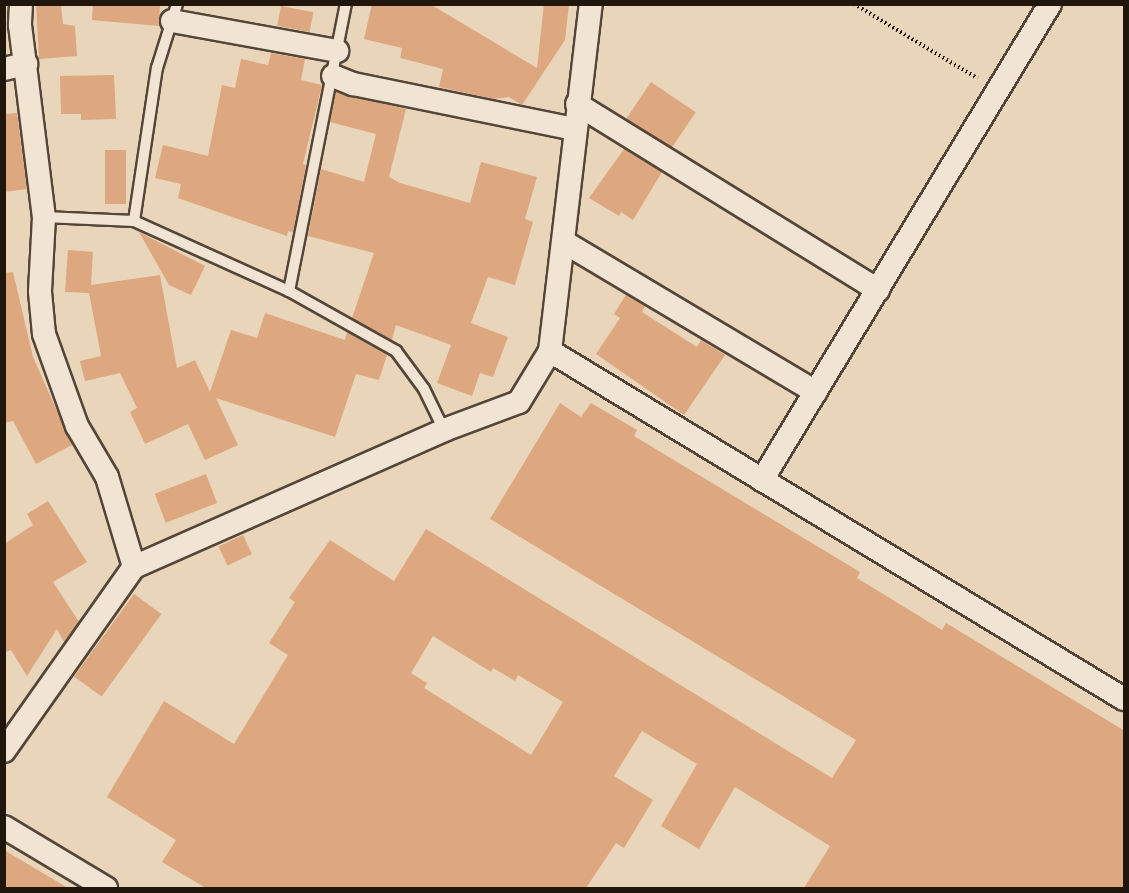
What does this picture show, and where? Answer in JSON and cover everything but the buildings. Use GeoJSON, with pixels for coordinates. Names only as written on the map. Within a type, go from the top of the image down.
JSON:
{"type":"FeatureCollection","features":[{"type":"Feature","properties":{"kind":"street"},"geometry":{"type":"LineString","coordinates":[[21,4],[15,67],[44,217],[40,292],[44,334],[76,426],[107,477],[134,567]]}},
{"type":"Feature","properties":{"kind":"street"},"geometry":{"type":"LineString","coordinates":[[4,751],[134,567],[444,430],[519,402],[550,351],[564,242],[574,129],[591,4]]}},
{"type":"Feature","properties":{"kind":"street"},"geometry":{"type":"LineString","coordinates":[[762,480],[1050,4]]}},
{"type":"Feature","properties":{"kind":"street"},"geometry":{"type":"LineString","coordinates":[[175,13],[337,51]]}},
{"type":"Feature","properties":{"kind":"street"},"geometry":{"type":"LineString","coordinates":[[333,76],[353,84],[574,129]]}},
{"type":"Feature","properties":{"kind":"street"},"geometry":{"type":"LineString","coordinates":[[577,104],[878,290]]}},
{"type":"Feature","properties":{"kind":"street"},"geometry":{"type":"LineString","coordinates":[[564,242],[816,392]]}},
{"type":"Feature","properties":{"kind":"street"},"geometry":{"type":"LineString","coordinates":[[550,351],[1125,699]]}},
{"type":"Feature","properties":{"kind":"street"},"geometry":{"type":"LineString","coordinates":[[4,827],[106,888]]}},
{"type":"Feature","properties":{"kind":"lane"},"geometry":{"type":"LineString","coordinates":[[289,291],[346,4]]}},
{"type":"Feature","properties":{"kind":"lane"},"geometry":{"type":"LineString","coordinates":[[134,221],[157,68],[175,13]]}},
{"type":"Feature","properties":{"kind":"lane"},"geometry":{"type":"LineString","coordinates":[[44,217],[134,221],[289,291],[396,351],[424,389],[444,430]]}},
{"type":"Feature","properties":{"kind":"path"},"geometry":{"type":"LineString","coordinates":[[854,4],[998,91]]}}]}
